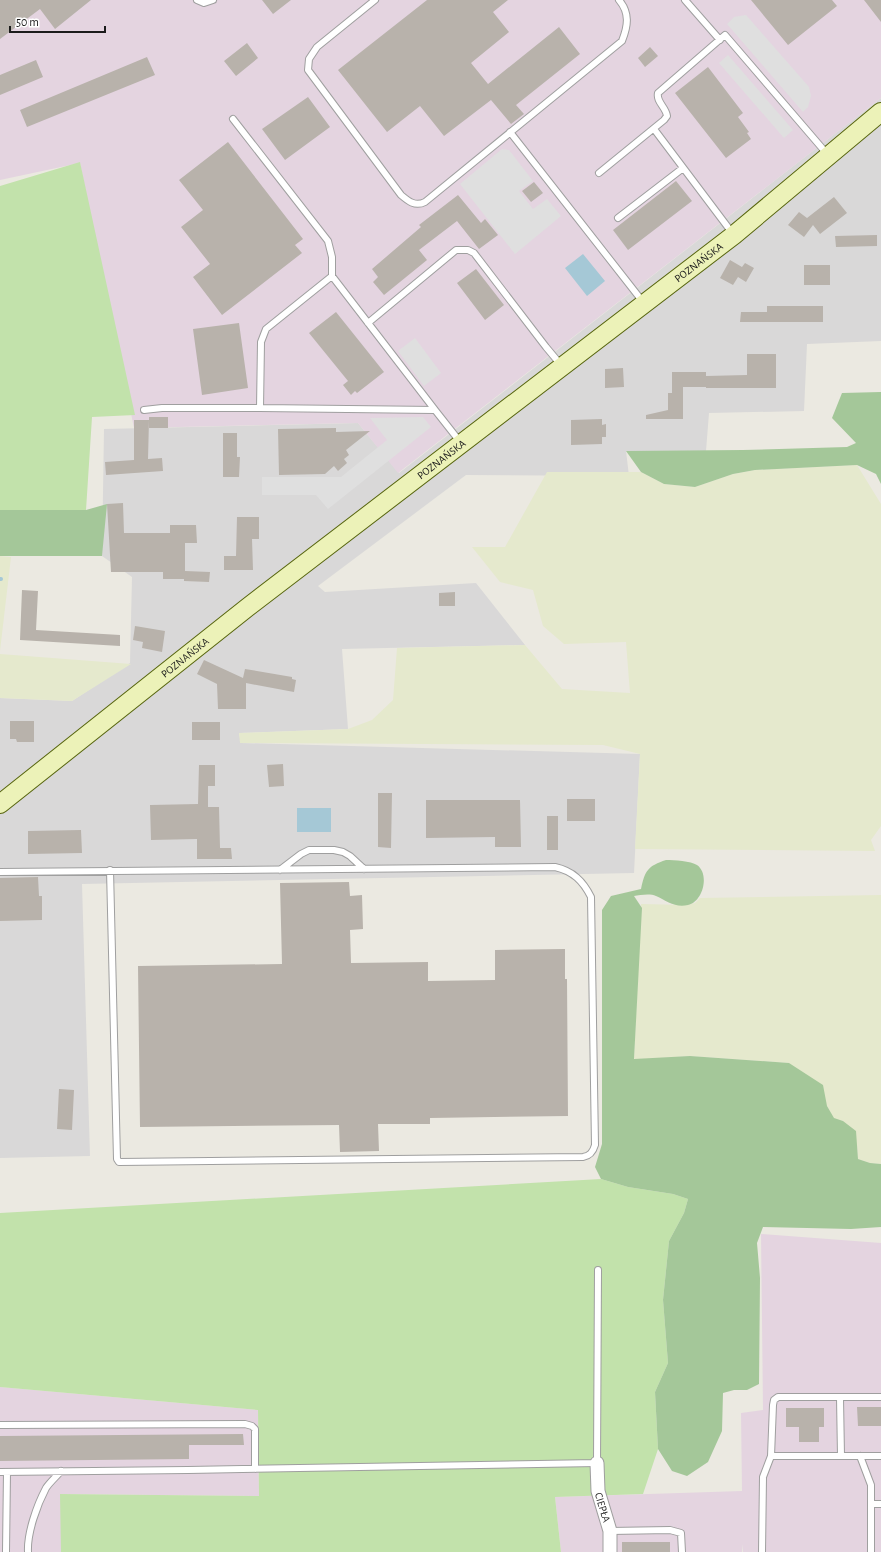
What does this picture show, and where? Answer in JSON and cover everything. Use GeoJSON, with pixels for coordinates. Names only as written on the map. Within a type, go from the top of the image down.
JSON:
{"type":"FeatureCollection","features":[{"type":"Feature","properties":{"kind":"street","name":"POZNAŃSKA"},"geometry":{"type":"LineString","coordinates":[[0,804],[248,607],[734,235],[881,112]]}},
{"type":"Feature","properties":{"kind":"street","name":"CIEPŁA"},"geometry":{"type":"LineString","coordinates":[[598,1463],[598,1491],[610,1531],[610,1552]]}},
{"type":"Feature","properties":{"kind":"lane"},"geometry":{"type":"LineString","coordinates":[[197,0],[204,3],[212,0]]}},
{"type":"Feature","properties":{"kind":"lane"},"geometry":{"type":"LineString","coordinates":[[375,0],[317,47],[309,59],[308,70],[401,195],[411,203],[421,204],[622,41],[627,16],[623,5],[619,0]]}},
{"type":"Feature","properties":{"kind":"lane"},"geometry":{"type":"LineString","coordinates":[[685,0],[720,40]]}},
{"type":"Feature","properties":{"kind":"lane"},"geometry":{"type":"LineString","coordinates":[[599,173],[667,116],[665,109],[657,97],[658,93],[725,35],[829,156]]}},
{"type":"Feature","properties":{"kind":"lane"},"geometry":{"type":"LineString","coordinates":[[233,119],[328,241],[332,256],[332,276],[461,444]]}},
{"type":"Feature","properties":{"kind":"lane"},"geometry":{"type":"LineString","coordinates":[[654,128],[734,235]]}},
{"type":"Feature","properties":{"kind":"lane"},"geometry":{"type":"LineString","coordinates":[[510,132],[644,304]]}},
{"type":"Feature","properties":{"kind":"lane"},"geometry":{"type":"LineString","coordinates":[[618,218],[683,168]]}},
{"type":"Feature","properties":{"kind":"lane"},"geometry":{"type":"LineString","coordinates":[[368,323],[456,250],[468,250],[474,253],[562,367]]}},
{"type":"Feature","properties":{"kind":"lane"},"geometry":{"type":"LineString","coordinates":[[260,408],[261,342],[266,329],[332,276]]}},
{"type":"Feature","properties":{"kind":"lane"},"geometry":{"type":"LineString","coordinates":[[144,410],[162,408],[260,408],[435,410]]}},
{"type":"Feature","properties":{"kind":"lane"},"geometry":{"type":"LineString","coordinates":[[280,870],[301,854],[309,850],[334,850],[343,852],[350,856],[364,870]]}},
{"type":"Feature","properties":{"kind":"lane"},"geometry":{"type":"LineString","coordinates":[[0,872],[110,870],[364,870],[555,867],[566,869],[575,875],[585,886],[590,897],[595,1146],[593,1152],[583,1157],[119,1162],[116,1159],[110,870]]}},
{"type":"Feature","properties":{"kind":"lane"},"geometry":{"type":"LineString","coordinates":[[0,1472],[598,1463],[598,1270]]}},
{"type":"Feature","properties":{"kind":"lane"},"geometry":{"type":"LineString","coordinates":[[762,1552],[763,1478],[771,1456],[774,1400],[778,1397],[881,1397]]}},
{"type":"Feature","properties":{"kind":"lane"},"geometry":{"type":"LineString","coordinates":[[840,1398],[841,1456]]}},
{"type":"Feature","properties":{"kind":"lane"},"geometry":{"type":"LineString","coordinates":[[0,1425],[245,1424],[252,1426],[255,1429],[255,1469]]}},
{"type":"Feature","properties":{"kind":"lane"},"geometry":{"type":"LineString","coordinates":[[771,1456],[881,1456]]}},
{"type":"Feature","properties":{"kind":"lane"},"geometry":{"type":"LineString","coordinates":[[860,1456],[871,1485],[871,1552]]}},
{"type":"Feature","properties":{"kind":"lane"},"geometry":{"type":"LineString","coordinates":[[28,1552],[27,1541],[35,1516],[47,1488],[61,1471]]}},
{"type":"Feature","properties":{"kind":"lane"},"geometry":{"type":"LineString","coordinates":[[6,1552],[7,1472]]}},
{"type":"Feature","properties":{"kind":"lane"},"geometry":{"type":"LineString","coordinates":[[872,1504],[881,1504]]}},
{"type":"Feature","properties":{"kind":"lane"},"geometry":{"type":"LineString","coordinates":[[610,1531],[677,1531],[681,1533],[682,1552]]}},
{"type":"Feature","properties":{"kind":"shaded area"},"geometry":{"type":"Polygon","coordinates":[[[0,0],[881,0],[881,98],[398,473],[358,423],[134,428],[80,163],[0,180],[0,0]]]}},
{"type":"Feature","properties":{"kind":"shaded area"},"geometry":{"type":"Polygon","coordinates":[[[746,15],[809,87],[811,96],[808,107],[803,112],[727,24],[734,17],[746,15]]]}},
{"type":"Feature","properties":{"kind":"shaded area"},"geometry":{"type":"Polygon","coordinates":[[[728,55],[793,130],[784,138],[719,63],[728,55]]]}},
{"type":"Feature","properties":{"kind":"shaded area"},"geometry":{"type":"Polygon","coordinates":[[[881,98],[881,341],[807,344],[804,411],[709,413],[706,451],[626,451],[629,476],[466,475],[318,586],[325,592],[476,583],[525,645],[342,649],[348,729],[239,733],[241,743],[640,754],[634,873],[82,884],[90,1156],[0,1158],[0,698],[72,701],[130,663],[132,577],[102,556],[104,429],[358,423],[399,473],[881,98]]]}},
{"type":"Feature","properties":{"kind":"shaded area"},"geometry":{"type":"Polygon","coordinates":[[[502,149],[509,150],[533,181],[519,191],[533,209],[547,199],[561,216],[515,254],[460,184],[502,149]]]}},
{"type":"Feature","properties":{"kind":"shaded area"},"geometry":{"type":"Polygon","coordinates":[[[415,338],[441,373],[424,386],[398,351],[415,338]]]}},
{"type":"Feature","properties":{"kind":"shaded area"},"geometry":{"type":"Polygon","coordinates":[[[423,417],[431,427],[328,509],[316,495],[262,495],[262,477],[341,477],[387,440],[370,418],[423,417]]]}},
{"type":"Feature","properties":{"kind":"shaded area"},"geometry":{"type":"Polygon","coordinates":[[[761,1234],[881,1243],[881,1552],[743,1552],[742,1544],[742,1552],[561,1552],[555,1497],[742,1491],[741,1413],[763,1410],[761,1234]]]}},
{"type":"Feature","properties":{"kind":"shaded area"},"geometry":{"type":"Polygon","coordinates":[[[0,1387],[258,1410],[259,1496],[61,1494],[61,1552],[0,1552],[0,1387]]]}},
{"type":"Feature","properties":{"kind":"green space"},"geometry":{"type":"Polygon","coordinates":[[[80,162],[135,415],[92,417],[86,510],[0,510],[0,186],[80,162]]]}},
{"type":"Feature","properties":{"kind":"green space"},"geometry":{"type":"Polygon","coordinates":[[[881,392],[881,484],[876,474],[857,465],[755,470],[733,474],[695,487],[664,484],[641,472],[626,451],[847,447],[856,443],[832,418],[842,393],[881,392]]]}},
{"type":"Feature","properties":{"kind":"green space"},"geometry":{"type":"Polygon","coordinates":[[[857,465],[881,504],[881,826],[871,840],[875,851],[635,849],[640,754],[603,745],[240,743],[239,733],[348,729],[372,720],[393,700],[397,648],[525,645],[562,689],[630,693],[626,642],[564,644],[543,626],[533,590],[500,582],[472,547],[505,547],[547,472],[641,472],[664,484],[695,487],[733,474],[755,470],[857,465]]]}},
{"type":"Feature","properties":{"kind":"green space"},"geometry":{"type":"Polygon","coordinates":[[[107,504],[102,556],[0,556],[0,510],[86,510],[107,504]]]}},
{"type":"Feature","properties":{"kind":"green space"},"geometry":{"type":"Polygon","coordinates":[[[0,556],[11,557],[0,651],[0,556]]]}},
{"type":"Feature","properties":{"kind":"green space"},"geometry":{"type":"Polygon","coordinates":[[[0,654],[131,664],[72,701],[0,698],[0,654]]]}},
{"type":"Feature","properties":{"kind":"green space"},"geometry":{"type":"Polygon","coordinates":[[[666,860],[687,862],[697,865],[701,869],[704,881],[698,899],[688,905],[679,906],[671,904],[654,895],[645,894],[634,896],[642,908],[634,1059],[690,1056],[789,1063],[823,1085],[827,1106],[834,1118],[843,1121],[856,1131],[858,1159],[870,1163],[881,1164],[881,1227],[851,1229],[763,1227],[757,1243],[760,1278],[759,1384],[747,1390],[734,1390],[723,1393],[722,1431],[708,1462],[687,1476],[672,1471],[658,1449],[655,1392],[668,1363],[663,1300],[669,1241],[684,1213],[688,1199],[673,1194],[628,1187],[601,1179],[595,1167],[602,1144],[602,910],[611,896],[641,889],[644,877],[648,870],[655,864],[666,860]]]}},
{"type":"Feature","properties":{"kind":"green space"},"geometry":{"type":"Polygon","coordinates":[[[881,895],[881,1164],[870,1163],[858,1159],[857,1145],[843,1121],[834,1119],[827,1106],[789,1063],[690,1056],[634,1060],[641,904],[687,905],[695,903],[700,898],[881,895]]]}},
{"type":"Feature","properties":{"kind":"green space"},"geometry":{"type":"Polygon","coordinates":[[[601,1179],[628,1187],[673,1194],[688,1199],[684,1213],[669,1241],[663,1300],[668,1363],[655,1392],[658,1449],[643,1494],[555,1497],[561,1552],[61,1552],[60,1494],[259,1496],[258,1410],[0,1387],[0,1213],[601,1179]]]}},
{"type":"Feature","properties":{"kind":"water"},"geometry":{"type":"Polygon","coordinates":[[[583,254],[605,281],[587,296],[565,268],[583,254]]]}},
{"type":"Feature","properties":{"kind":"water"},"geometry":{"type":"Polygon","coordinates":[[[297,808],[331,808],[331,832],[297,832],[297,808]]]}},
{"type":"Feature","properties":{"kind":"building"},"geometry":{"type":"Polygon","coordinates":[[[0,0],[91,0],[55,29],[40,9],[0,39],[0,0]]]}},
{"type":"Feature","properties":{"kind":"building"},"geometry":{"type":"Polygon","coordinates":[[[262,0],[291,0],[273,14],[262,0]]]}},
{"type":"Feature","properties":{"kind":"building"},"geometry":{"type":"Polygon","coordinates":[[[427,0],[508,0],[493,12],[509,32],[471,63],[488,84],[559,27],[580,54],[516,105],[524,114],[511,124],[491,100],[444,136],[420,106],[387,132],[338,70],[427,0]]]}},
{"type":"Feature","properties":{"kind":"building"},"geometry":{"type":"Polygon","coordinates":[[[751,0],[832,0],[837,6],[788,45],[751,0]]]}},
{"type":"Feature","properties":{"kind":"building"},"geometry":{"type":"Polygon","coordinates":[[[864,0],[881,0],[881,22],[864,0]]]}},
{"type":"Feature","properties":{"kind":"building"},"geometry":{"type":"Polygon","coordinates":[[[247,43],[258,58],[236,76],[224,61],[247,43]]]}},
{"type":"Feature","properties":{"kind":"building"},"geometry":{"type":"Polygon","coordinates":[[[650,47],[658,56],[645,67],[638,58],[650,47]]]}},
{"type":"Feature","properties":{"kind":"building"},"geometry":{"type":"Polygon","coordinates":[[[147,57],[155,75],[27,127],[20,110],[147,57]]]}},
{"type":"Feature","properties":{"kind":"building"},"geometry":{"type":"Polygon","coordinates":[[[36,60],[43,77],[0,95],[0,75],[36,60]]]}},
{"type":"Feature","properties":{"kind":"building"},"geometry":{"type":"Polygon","coordinates":[[[708,67],[743,113],[738,117],[749,132],[747,133],[751,139],[726,158],[675,93],[708,67]]]}},
{"type":"Feature","properties":{"kind":"building"},"geometry":{"type":"Polygon","coordinates":[[[308,97],[330,127],[285,160],[262,129],[308,97]]]}},
{"type":"Feature","properties":{"kind":"building"},"geometry":{"type":"Polygon","coordinates":[[[228,142],[303,239],[295,245],[302,253],[222,315],[193,277],[210,264],[181,227],[203,210],[179,180],[228,142]]]}},
{"type":"Feature","properties":{"kind":"building"},"geometry":{"type":"Polygon","coordinates":[[[676,181],[692,201],[628,250],[613,230],[676,181]]]}},
{"type":"Feature","properties":{"kind":"building"},"geometry":{"type":"Polygon","coordinates":[[[534,182],[543,193],[531,202],[522,191],[534,182]]]}},
{"type":"Feature","properties":{"kind":"building"},"geometry":{"type":"Polygon","coordinates":[[[458,195],[481,223],[485,219],[498,235],[479,249],[457,221],[419,250],[427,260],[384,295],[373,282],[378,277],[372,269],[421,227],[419,225],[458,195]]]}},
{"type":"Feature","properties":{"kind":"building"},"geometry":{"type":"Polygon","coordinates":[[[834,197],[847,213],[820,234],[813,225],[804,237],[788,225],[799,212],[807,218],[834,197]]]}},
{"type":"Feature","properties":{"kind":"building"},"geometry":{"type":"Polygon","coordinates":[[[877,235],[877,246],[836,247],[835,236],[877,235]]]}},
{"type":"Feature","properties":{"kind":"building"},"geometry":{"type":"Polygon","coordinates":[[[730,260],[742,267],[745,263],[754,268],[746,282],[738,277],[733,285],[720,278],[730,260]]]}},
{"type":"Feature","properties":{"kind":"building"},"geometry":{"type":"Polygon","coordinates":[[[804,265],[830,265],[830,285],[804,285],[804,265]]]}},
{"type":"Feature","properties":{"kind":"building"},"geometry":{"type":"Polygon","coordinates":[[[476,269],[504,305],[485,320],[457,283],[476,269]]]}},
{"type":"Feature","properties":{"kind":"building"},"geometry":{"type":"Polygon","coordinates":[[[767,306],[823,306],[823,322],[740,322],[741,312],[767,312],[767,306]]]}},
{"type":"Feature","properties":{"kind":"building"},"geometry":{"type":"Polygon","coordinates":[[[336,312],[384,372],[357,393],[355,391],[351,395],[343,385],[348,381],[309,333],[336,312]]]}},
{"type":"Feature","properties":{"kind":"building"},"geometry":{"type":"Polygon","coordinates":[[[239,323],[248,388],[202,395],[193,329],[239,323]]]}},
{"type":"Feature","properties":{"kind":"building"},"geometry":{"type":"Polygon","coordinates":[[[747,354],[776,354],[776,388],[683,387],[683,419],[646,419],[646,415],[668,410],[668,393],[672,393],[672,372],[706,372],[706,376],[747,375],[747,354]]]}},
{"type":"Feature","properties":{"kind":"building"},"geometry":{"type":"Polygon","coordinates":[[[623,368],[624,387],[605,388],[605,369],[623,368]]]}},
{"type":"Feature","properties":{"kind":"building"},"geometry":{"type":"Polygon","coordinates":[[[149,417],[168,417],[168,428],[149,428],[149,417]]]}},
{"type":"Feature","properties":{"kind":"building"},"geometry":{"type":"Polygon","coordinates":[[[602,419],[602,425],[606,424],[606,437],[602,437],[602,444],[571,445],[571,420],[602,419]]]}},
{"type":"Feature","properties":{"kind":"building"},"geometry":{"type":"Polygon","coordinates":[[[134,420],[149,420],[148,459],[162,458],[163,471],[106,475],[105,462],[134,460],[134,420]]]}},
{"type":"Feature","properties":{"kind":"building"},"geometry":{"type":"Polygon","coordinates":[[[336,428],[336,432],[370,431],[346,450],[349,455],[344,459],[347,463],[338,471],[334,466],[325,474],[279,475],[278,429],[336,428]]]}},
{"type":"Feature","properties":{"kind":"building"},"geometry":{"type":"Polygon","coordinates":[[[223,433],[237,433],[237,457],[240,457],[239,477],[223,477],[223,433]]]}},
{"type":"Feature","properties":{"kind":"building"},"geometry":{"type":"Polygon","coordinates":[[[123,503],[124,533],[170,533],[170,525],[196,525],[197,543],[185,543],[185,571],[210,572],[209,582],[184,581],[184,579],[163,579],[163,572],[111,572],[107,504],[123,503]]]}},
{"type":"Feature","properties":{"kind":"building"},"geometry":{"type":"Polygon","coordinates":[[[237,517],[259,517],[259,539],[252,539],[253,570],[224,570],[224,556],[236,556],[237,517]]]}},
{"type":"Feature","properties":{"kind":"building"},"geometry":{"type":"Polygon","coordinates":[[[22,590],[38,591],[36,630],[120,635],[120,646],[20,640],[22,590]]]}},
{"type":"Feature","properties":{"kind":"building"},"geometry":{"type":"Polygon","coordinates":[[[455,592],[455,606],[439,606],[439,593],[455,592]]]}},
{"type":"Feature","properties":{"kind":"building"},"geometry":{"type":"Polygon","coordinates":[[[135,626],[165,631],[162,652],[142,648],[143,642],[133,640],[135,626]]]}},
{"type":"Feature","properties":{"kind":"building"},"geometry":{"type":"Polygon","coordinates":[[[204,660],[243,678],[245,669],[292,677],[292,679],[296,680],[294,692],[246,683],[246,709],[218,709],[217,684],[197,674],[204,660]]]}},
{"type":"Feature","properties":{"kind":"building"},"geometry":{"type":"Polygon","coordinates":[[[10,721],[34,721],[34,742],[17,742],[16,739],[10,739],[10,721]]]}},
{"type":"Feature","properties":{"kind":"building"},"geometry":{"type":"Polygon","coordinates":[[[192,722],[220,722],[220,740],[192,740],[192,722]]]}},
{"type":"Feature","properties":{"kind":"building"},"geometry":{"type":"Polygon","coordinates":[[[283,764],[284,786],[269,787],[267,765],[283,764]]]}},
{"type":"Feature","properties":{"kind":"building"},"geometry":{"type":"Polygon","coordinates":[[[199,765],[215,765],[215,786],[208,786],[208,807],[219,807],[220,848],[231,848],[232,859],[197,859],[197,839],[151,840],[150,805],[198,804],[199,765]]]}},
{"type":"Feature","properties":{"kind":"building"},"geometry":{"type":"Polygon","coordinates":[[[378,793],[392,793],[391,848],[378,847],[378,793]]]}},
{"type":"Feature","properties":{"kind":"building"},"geometry":{"type":"Polygon","coordinates":[[[567,799],[595,799],[595,821],[567,821],[567,799]]]}},
{"type":"Feature","properties":{"kind":"building"},"geometry":{"type":"Polygon","coordinates":[[[426,800],[520,800],[521,847],[495,847],[495,837],[426,838],[426,800]]]}},
{"type":"Feature","properties":{"kind":"building"},"geometry":{"type":"Polygon","coordinates":[[[547,816],[558,816],[558,850],[547,850],[547,816]]]}},
{"type":"Feature","properties":{"kind":"building"},"geometry":{"type":"Polygon","coordinates":[[[81,830],[82,853],[28,854],[28,831],[81,830]]]}},
{"type":"Feature","properties":{"kind":"building"},"geometry":{"type":"Polygon","coordinates":[[[38,877],[39,896],[42,896],[42,920],[0,921],[0,878],[38,877]]]}},
{"type":"Feature","properties":{"kind":"building"},"geometry":{"type":"Polygon","coordinates":[[[349,882],[350,896],[362,895],[363,929],[350,930],[351,963],[428,962],[428,981],[495,980],[495,950],[565,949],[565,979],[567,979],[568,1116],[430,1118],[430,1124],[378,1124],[379,1151],[340,1152],[339,1125],[140,1127],[138,966],[282,964],[280,883],[349,882]]]}},
{"type":"Feature","properties":{"kind":"building"},"geometry":{"type":"Polygon","coordinates":[[[59,1089],[74,1090],[72,1130],[57,1129],[59,1089]]]}},
{"type":"Feature","properties":{"kind":"building"},"geometry":{"type":"Polygon","coordinates":[[[857,1407],[881,1407],[881,1426],[858,1426],[857,1407]]]}},
{"type":"Feature","properties":{"kind":"building"},"geometry":{"type":"Polygon","coordinates":[[[786,1408],[824,1408],[824,1427],[819,1427],[819,1442],[799,1442],[799,1427],[786,1427],[786,1408]]]}},
{"type":"Feature","properties":{"kind":"building"},"geometry":{"type":"Polygon","coordinates":[[[243,1434],[244,1445],[189,1445],[189,1459],[0,1461],[0,1436],[243,1434]]]}},
{"type":"Feature","properties":{"kind":"building"},"geometry":{"type":"Polygon","coordinates":[[[622,1542],[670,1542],[670,1552],[622,1552],[622,1542]]]}}]}
